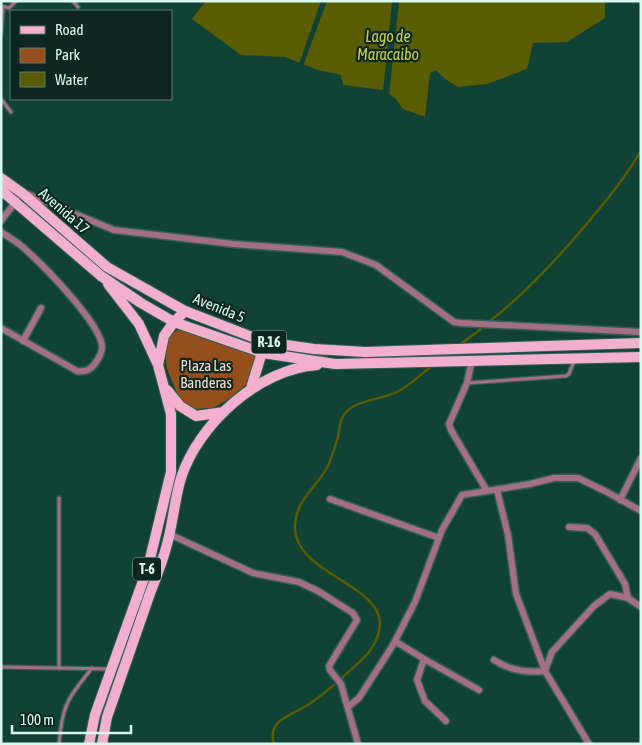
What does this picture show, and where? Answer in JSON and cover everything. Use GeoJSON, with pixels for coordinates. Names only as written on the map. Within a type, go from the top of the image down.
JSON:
{"type":"FeatureCollection","features":[{"type":"Feature","properties":{"kind":"main road","name":"Avenida 17"},"geometry":{"type":"LineString","coordinates":[[1,178],[22,194],[104,272]]}},
{"type":"Feature","properties":{"kind":"main road","name":"Avenida 17"},"geometry":{"type":"LineString","coordinates":[[1,190],[104,272]]}},
{"type":"Feature","properties":{"kind":"main road","name":"Avenida 5"},"geometry":{"type":"LineString","coordinates":[[104,272],[185,311],[265,342],[314,349],[365,352],[641,343]]}},
{"type":"Feature","properties":{"kind":"main road","name":"Avenida 5"},"geometry":{"type":"LineString","coordinates":[[104,272],[141,303],[174,322],[263,353],[335,364],[641,357]]}},
{"type":"Feature","properties":{"kind":"main road"},"geometry":{"type":"LineString","coordinates":[[104,272],[139,324],[158,365]]}},
{"type":"Feature","properties":{"kind":"main road","name":"T-6"},"geometry":{"type":"LineString","coordinates":[[90,744],[95,715],[148,567],[171,472],[171,414],[158,365],[164,336],[185,311]]}},
{"type":"Feature","properties":{"kind":"main road","name":"T-6"},"geometry":{"type":"LineString","coordinates":[[102,744],[107,717],[166,548],[182,478],[192,452],[224,412],[251,388],[265,342]]}},
{"type":"Feature","properties":{"kind":"main road"},"geometry":{"type":"LineString","coordinates":[[251,388],[279,374],[302,366],[335,364]]}},
{"type":"Feature","properties":{"kind":"main road"},"geometry":{"type":"LineString","coordinates":[[164,388],[180,406],[196,416],[224,412]]}},
{"type":"Feature","properties":{"kind":"street"},"geometry":{"type":"LineString","coordinates":[[1,221],[22,194],[33,196],[114,230],[233,244],[342,252],[376,265],[454,322],[641,332]]}},
{"type":"Feature","properties":{"kind":"street"},"geometry":{"type":"LineString","coordinates":[[1,232],[26,250],[65,290],[94,327],[100,338],[102,348],[100,357],[93,367],[85,372],[77,371],[1,328]]}},
{"type":"Feature","properties":{"kind":"street"},"geometry":{"type":"LineString","coordinates":[[23,341],[41,308]]}},
{"type":"Feature","properties":{"kind":"street"},"geometry":{"type":"LineString","coordinates":[[472,360],[467,383],[449,424],[487,491]]}},
{"type":"Feature","properties":{"kind":"street"},"geometry":{"type":"LineString","coordinates":[[620,500],[641,458]]}},
{"type":"Feature","properties":{"kind":"street"},"geometry":{"type":"LineString","coordinates":[[348,708],[359,698],[395,641],[415,602],[439,538],[462,495],[530,484],[554,478],[578,478],[641,511]]}},
{"type":"Feature","properties":{"kind":"street"},"geometry":{"type":"LineString","coordinates":[[497,490],[508,535],[516,594],[545,671],[589,744]]}},
{"type":"Feature","properties":{"kind":"street"},"geometry":{"type":"LineString","coordinates":[[330,498],[439,538]]}},
{"type":"Feature","properties":{"kind":"street"},"geometry":{"type":"LineString","coordinates":[[569,527],[587,528],[595,534],[625,584],[628,598]]}},
{"type":"Feature","properties":{"kind":"street"},"geometry":{"type":"LineString","coordinates":[[169,534],[253,573],[299,582],[318,591],[353,613],[357,620],[329,666],[341,684],[358,744]]}},
{"type":"Feature","properties":{"kind":"street"},"geometry":{"type":"LineString","coordinates":[[545,671],[552,652],[594,606],[610,594],[628,598],[641,607]]}},
{"type":"Feature","properties":{"kind":"street"},"geometry":{"type":"LineString","coordinates":[[395,641],[478,690]]}},
{"type":"Feature","properties":{"kind":"street"},"geometry":{"type":"LineString","coordinates":[[424,659],[417,680],[425,701],[446,721]]}},
{"type":"Feature","properties":{"kind":"street"},"geometry":{"type":"LineString","coordinates":[[494,660],[505,668],[532,672],[545,671]]}},
{"type":"Feature","properties":{"kind":"lane"},"geometry":{"type":"LineString","coordinates":[[1,34],[2,6],[9,8],[16,1]]}},
{"type":"Feature","properties":{"kind":"lane"},"geometry":{"type":"LineString","coordinates":[[73,1],[78,7]]}},
{"type":"Feature","properties":{"kind":"lane"},"geometry":{"type":"LineString","coordinates":[[1,100],[11,112]]}},
{"type":"Feature","properties":{"kind":"lane"},"geometry":{"type":"LineString","coordinates":[[467,383],[566,376],[569,374],[576,358]]}},
{"type":"Feature","properties":{"kind":"lane"},"geometry":{"type":"LineString","coordinates":[[59,498],[59,667]]}},
{"type":"Feature","properties":{"kind":"lane"},"geometry":{"type":"LineString","coordinates":[[1,667],[111,669]]}},
{"type":"Feature","properties":{"kind":"lane"},"geometry":{"type":"LineString","coordinates":[[59,744],[61,721],[66,705],[74,691],[93,668]]}},
{"type":"Feature","properties":{"kind":"green space","name":"Plaza Las Banderas"},"geometry":{"type":"Polygon","coordinates":[[[179,329],[257,356],[246,385],[213,408],[193,409],[180,400],[167,369],[165,351],[169,337],[179,329]]]}},
{"type":"Feature","properties":{"kind":"water","name":"Lago de Maracaibo"},"geometry":{"type":"Polygon","coordinates":[[[206,1],[605,1],[605,18],[567,42],[533,43],[527,69],[487,84],[458,87],[445,79],[436,70],[430,73],[425,117],[403,109],[395,98],[383,90],[343,85],[341,75],[318,70],[285,57],[241,55],[192,19],[206,1]]]}},
{"type":"Feature","properties":{"kind":"pier"},"geometry":{"type":"Polygon","coordinates":[[[321,1],[327,1],[303,66],[299,64],[321,1]]]}},
{"type":"Feature","properties":{"kind":"pier"},"geometry":{"type":"Polygon","coordinates":[[[392,1],[399,1],[389,96],[383,92],[392,1]]]}},
{"type":"Feature","properties":{"kind":"waterway"},"geometry":{"type":"LineString","coordinates":[[490,321],[533,282],[573,240],[617,186],[641,151]]}},
{"type":"Feature","properties":{"kind":"waterway"},"geometry":{"type":"LineString","coordinates":[[458,346],[481,329]]}},
{"type":"Feature","properties":{"kind":"waterway"},"geometry":{"type":"LineString","coordinates":[[341,679],[369,652],[379,630],[378,613],[367,598],[314,561],[301,547],[295,529],[298,510],[328,466],[338,437],[341,421],[346,412],[364,402],[399,391],[432,366]]}},
{"type":"Feature","properties":{"kind":"waterway"},"geometry":{"type":"LineString","coordinates":[[274,744],[274,729],[281,720],[310,704],[334,685]]}}]}
